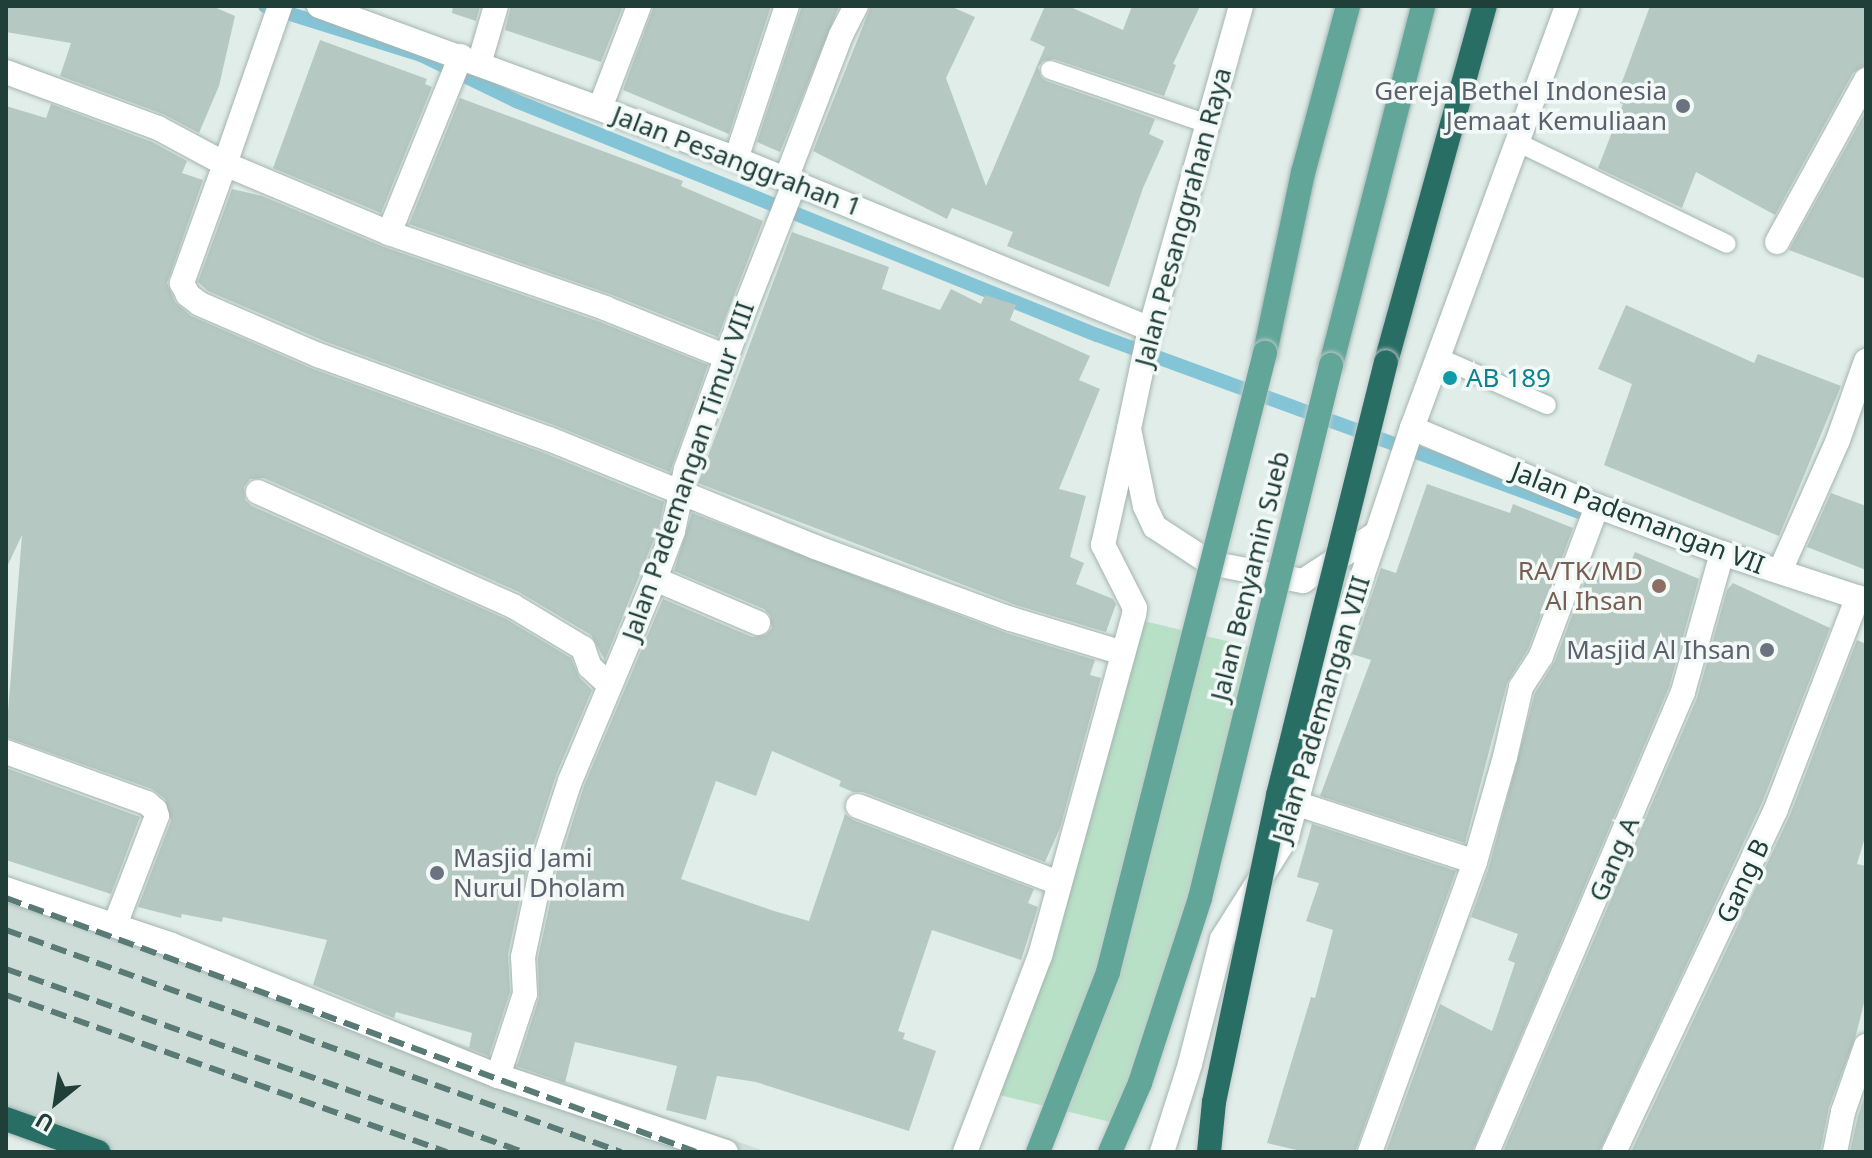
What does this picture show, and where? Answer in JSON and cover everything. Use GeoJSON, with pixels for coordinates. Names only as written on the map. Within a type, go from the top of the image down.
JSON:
{"type":"FeatureCollection","features":[{"type":"Feature","properties":{"kind":"highway"},"geometry":{"type":"LineString","coordinates":[[1209,1152],[1214,1102],[1278,795],[1386,362],[1485,6]]}},
{"type":"Feature","properties":{"kind":"highway"},"geometry":{"type":"LineString","coordinates":[[6,1119],[98,1152]]}},
{"type":"Feature","properties":{"kind":"main road","name":"Jalan Benyamin Sueb"},"geometry":{"type":"LineString","coordinates":[[1038,1152],[1108,972],[1265,353],[1303,173],[1348,6]]}},
{"type":"Feature","properties":{"kind":"main road","name":"Jalan Benyamin Sueb"},"geometry":{"type":"LineString","coordinates":[[1110,1152],[1140,1083],[1200,898],[1423,6]]}},
{"type":"Feature","properties":{"kind":"street"},"geometry":{"type":"LineString","coordinates":[[280,6],[269,46],[182,283],[194,300],[329,359],[549,439],[1011,619],[1123,653]]}},
{"type":"Feature","properties":{"kind":"street","name":"Jalan Pesanggrahan 1"},"geometry":{"type":"LineString","coordinates":[[319,6],[461,70],[600,108],[736,159],[1150,329]]}},
{"type":"Feature","properties":{"kind":"street"},"geometry":{"type":"LineString","coordinates":[[389,233],[461,70],[496,6]]}},
{"type":"Feature","properties":{"kind":"street"},"geometry":{"type":"LineString","coordinates":[[600,108],[639,6]]}},
{"type":"Feature","properties":{"kind":"street"},"geometry":{"type":"LineString","coordinates":[[736,159],[787,6]]}},
{"type":"Feature","properties":{"kind":"street","name":"Jalan Pademangan Timur VIII"},"geometry":{"type":"LineString","coordinates":[[498,1076],[525,994],[523,957],[542,867],[570,781],[673,531],[681,492],[727,357],[781,218],[841,35],[856,6]]}},
{"type":"Feature","properties":{"kind":"street","name":"Jalan Pesanggrahan Raya"},"geometry":{"type":"LineString","coordinates":[[965,1152],[1040,956],[1135,608],[1103,545],[1150,329],[1241,6]]}},
{"type":"Feature","properties":{"kind":"street","name":"Jalan Pademangan VIII"},"geometry":{"type":"LineString","coordinates":[[1162,1152],[1190,1064],[1222,939],[1287,836],[1341,638],[1412,428],[1567,6]]}},
{"type":"Feature","properties":{"kind":"street"},"geometry":{"type":"LineString","coordinates":[[6,72],[158,128],[225,164],[389,233],[605,308],[727,357]]}},
{"type":"Feature","properties":{"kind":"street"},"geometry":{"type":"LineString","coordinates":[[1777,242],[1866,80]]}},
{"type":"Feature","properties":{"kind":"street"},"geometry":{"type":"LineString","coordinates":[[1780,571],[1838,440],[1866,361]]}},
{"type":"Feature","properties":{"kind":"street","name":"Jalan Pademangan VII"},"geometry":{"type":"LineString","coordinates":[[1412,428],[1595,510],[1722,556],[1780,571],[1859,600]]}},
{"type":"Feature","properties":{"kind":"street","name":"Jalan Pademangan VIII"},"geometry":{"type":"LineString","coordinates":[[1129,429],[1145,506],[1155,527],[1210,563],[1303,581],[1377,533]]}},
{"type":"Feature","properties":{"kind":"street"},"geometry":{"type":"LineString","coordinates":[[258,492],[513,606],[583,648],[590,667],[608,684]]}},
{"type":"Feature","properties":{"kind":"street"},"geometry":{"type":"LineString","coordinates":[[1370,1152],[1475,862],[1521,687],[1541,656],[1595,510]]}},
{"type":"Feature","properties":{"kind":"street","name":"Gang A"},"geometry":{"type":"LineString","coordinates":[[1487,1152],[1683,692],[1722,556]]}},
{"type":"Feature","properties":{"kind":"street"},"geometry":{"type":"LineString","coordinates":[[655,579],[758,623]]}},
{"type":"Feature","properties":{"kind":"street","name":"Gang B"},"geometry":{"type":"LineString","coordinates":[[1614,1152],[1776,809],[1859,600]]}},
{"type":"Feature","properties":{"kind":"street"},"geometry":{"type":"LineString","coordinates":[[6,752],[147,803],[155,810],[157,816],[115,925]]}},
{"type":"Feature","properties":{"kind":"street"},"geometry":{"type":"LineString","coordinates":[[1295,803],[1475,862]]}},
{"type":"Feature","properties":{"kind":"street"},"geometry":{"type":"LineString","coordinates":[[858,806],[1059,883]]}},
{"type":"Feature","properties":{"kind":"street"},"geometry":{"type":"LineString","coordinates":[[6,889],[115,925],[498,1076],[726,1152]]}},
{"type":"Feature","properties":{"kind":"street"},"geometry":{"type":"LineString","coordinates":[[1835,1152],[1843,1112],[1866,1046]]}},
{"type":"Feature","properties":{"kind":"lane"},"geometry":{"type":"LineString","coordinates":[[1050,70],[1208,124]]}},
{"type":"Feature","properties":{"kind":"lane"},"geometry":{"type":"LineString","coordinates":[[1517,142],[1727,244]]}},
{"type":"Feature","properties":{"kind":"lane"},"geometry":{"type":"LineString","coordinates":[[1438,357],[1547,405]]}},
{"type":"Feature","properties":{"kind":"shaded area"},"geometry":{"type":"Polygon","coordinates":[[[6,884],[767,1152],[98,1152],[6,1119],[6,884]]]}},
{"type":"Feature","properties":{"kind":"green space"},"geometry":{"type":"Polygon","coordinates":[[[1140,620],[1272,652],[1201,917],[1135,1128],[995,1094],[1031,1015],[1140,620]]]}},
{"type":"Feature","properties":{"kind":"building"},"geometry":{"type":"Polygon","coordinates":[[[6,6],[212,6],[235,16],[219,86],[199,133],[163,114],[60,76],[71,43],[6,32],[6,6]]]}},
{"type":"Feature","properties":{"kind":"building"},"geometry":{"type":"Polygon","coordinates":[[[453,6],[480,6],[476,21],[452,13],[453,6]]]}},
{"type":"Feature","properties":{"kind":"building"},"geometry":{"type":"Polygon","coordinates":[[[511,6],[623,6],[601,62],[505,30],[511,6]]]}},
{"type":"Feature","properties":{"kind":"building"},"geometry":{"type":"Polygon","coordinates":[[[654,6],[771,6],[729,134],[623,90],[654,6]]]}},
{"type":"Feature","properties":{"kind":"building"},"geometry":{"type":"Polygon","coordinates":[[[802,6],[839,6],[780,152],[757,142],[802,6]]]}},
{"type":"Feature","properties":{"kind":"building"},"geometry":{"type":"Polygon","coordinates":[[[871,6],[950,6],[975,17],[946,78],[986,186],[1045,47],[1030,40],[1045,6],[1068,6],[1123,30],[1132,6],[1200,6],[1173,64],[1176,65],[1164,96],[1054,59],[1043,61],[1038,67],[1046,81],[1155,119],[1149,134],[1164,141],[1143,188],[1109,287],[1007,246],[1013,232],[952,208],[947,219],[813,151],[871,6]]]}},
{"type":"Feature","properties":{"kind":"building"},"geometry":{"type":"Polygon","coordinates":[[[1650,6],[1866,6],[1866,65],[1853,73],[1775,215],[1696,172],[1682,208],[1598,168],[1623,104],[1615,101],[1650,6]]]}},
{"type":"Feature","properties":{"kind":"building"},"geometry":{"type":"Polygon","coordinates":[[[320,40],[427,79],[425,84],[432,87],[381,213],[273,168],[320,40]]]}},
{"type":"Feature","properties":{"kind":"building"},"geometry":{"type":"Polygon","coordinates":[[[460,98],[683,181],[681,186],[763,221],[718,337],[610,294],[409,224],[460,98]]]}},
{"type":"Feature","properties":{"kind":"building"},"geometry":{"type":"Polygon","coordinates":[[[51,104],[152,142],[187,161],[182,173],[203,180],[167,283],[175,302],[191,316],[313,369],[544,453],[664,502],[659,527],[605,660],[591,635],[519,592],[264,478],[250,479],[244,487],[245,500],[252,506],[506,619],[571,658],[579,677],[592,690],[556,775],[528,862],[508,954],[510,992],[489,1056],[469,1048],[472,1033],[396,1012],[394,1018],[313,985],[327,940],[223,917],[222,922],[182,914],[181,918],[138,907],[171,821],[165,799],[152,789],[6,737],[22,535],[6,569],[6,106],[46,118],[51,104]]]}},
{"type":"Feature","properties":{"kind":"building"},"geometry":{"type":"Polygon","coordinates":[[[1866,111],[1866,279],[1789,250],[1866,111]]]}},
{"type":"Feature","properties":{"kind":"building"},"geometry":{"type":"Polygon","coordinates":[[[232,189],[262,196],[384,247],[600,322],[708,365],[670,472],[554,425],[324,341],[208,291],[198,282],[232,189]]]}},
{"type":"Feature","properties":{"kind":"building"},"geometry":{"type":"Polygon","coordinates":[[[792,232],[889,267],[882,289],[940,310],[951,289],[981,304],[985,295],[1016,305],[1010,320],[1090,356],[1079,380],[1100,389],[1059,489],[1086,496],[1070,557],[1084,563],[1076,584],[1113,599],[1116,604],[1106,632],[1016,605],[698,483],[792,232]]]}},
{"type":"Feature","properties":{"kind":"building"},"geometry":{"type":"Polygon","coordinates":[[[1626,305],[1754,363],[1758,354],[1841,386],[1779,536],[1604,465],[1632,384],[1598,369],[1626,305]]]}},
{"type":"Feature","properties":{"kind":"building"},"geometry":{"type":"Polygon","coordinates":[[[1427,484],[1510,513],[1513,504],[1573,528],[1528,649],[1507,683],[1465,843],[1320,796],[1371,660],[1352,654],[1381,568],[1396,573],[1427,484]]]}},
{"type":"Feature","properties":{"kind":"building"},"geometry":{"type":"Polygon","coordinates":[[[1831,493],[1866,506],[1866,570],[1807,547],[1831,493]]]}},
{"type":"Feature","properties":{"kind":"building"},"geometry":{"type":"Polygon","coordinates":[[[692,513],[1006,633],[1095,660],[1090,675],[1101,678],[1060,828],[1045,862],[863,792],[853,792],[839,786],[841,781],[772,751],[756,796],[716,781],[681,879],[774,911],[809,921],[845,814],[853,820],[1034,889],[1028,903],[1038,907],[1021,960],[932,930],[898,1031],[905,1033],[903,1039],[936,1051],[909,1131],[756,1082],[717,1076],[706,1120],[666,1110],[677,1066],[575,1042],[565,1083],[517,1066],[539,998],[538,958],[557,871],[584,786],[663,599],[752,637],[766,635],[772,628],[770,615],[764,609],[674,571],[692,513]]]}},
{"type":"Feature","properties":{"kind":"building"},"geometry":{"type":"Polygon","coordinates":[[[1635,552],[1699,579],[1669,687],[1472,1152],[1386,1152],[1440,1004],[1492,1031],[1515,963],[1508,960],[1518,934],[1471,917],[1489,867],[1535,693],[1555,661],[1591,565],[1624,578],[1635,552]]]}},
{"type":"Feature","properties":{"kind":"building"},"geometry":{"type":"Polygon","coordinates":[[[1733,583],[1830,628],[1762,803],[1599,1152],[1503,1152],[1697,698],[1727,590],[1733,583]]]}},
{"type":"Feature","properties":{"kind":"building"},"geometry":{"type":"Polygon","coordinates":[[[1857,640],[1866,644],[1866,834],[1857,864],[1866,866],[1866,995],[1856,1035],[1829,1107],[1820,1152],[1631,1152],[1790,815],[1857,640]]]}},
{"type":"Feature","properties":{"kind":"building"},"geometry":{"type":"Polygon","coordinates":[[[6,768],[140,817],[111,894],[6,860],[6,768]]]}},
{"type":"Feature","properties":{"kind":"building"},"geometry":{"type":"Polygon","coordinates":[[[1312,824],[1456,871],[1355,1152],[1305,1152],[1267,1143],[1311,997],[1315,998],[1333,930],[1306,921],[1319,883],[1297,877],[1312,824]]]}},
{"type":"Feature","properties":{"kind":"building"},"geometry":{"type":"Polygon","coordinates":[[[1866,1092],[1866,1152],[1850,1152],[1858,1116],[1866,1092]]]}},
{"type":"Feature","properties":{"kind":"waterway"},"geometry":{"type":"LineString","coordinates":[[265,6],[421,55],[516,101],[1097,335],[1596,518]]}},
{"type":"Feature","properties":{"kind":"railway"},"geometry":{"type":"LineString","coordinates":[[6,898],[696,1152]]}},
{"type":"Feature","properties":{"kind":"railway"},"geometry":{"type":"LineString","coordinates":[[6,930],[621,1152]]}},
{"type":"Feature","properties":{"kind":"railway"},"geometry":{"type":"LineString","coordinates":[[6,969],[523,1152]]}},
{"type":"Feature","properties":{"kind":"railway"},"geometry":{"type":"LineString","coordinates":[[6,995],[447,1152]]}},
{"type":"Feature","properties":{"kind":"place","name":"Gereja Bethel Indonesia Jemaat Kemuliaan"},"geometry":{"type":"Point","coordinates":[1683,106]}},
{"type":"Feature","properties":{"kind":"place","name":"AB 189"},"geometry":{"type":"Point","coordinates":[1450,378]}},
{"type":"Feature","properties":{"kind":"place","name":"RA/TK/MD Al Ihsan"},"geometry":{"type":"Point","coordinates":[1659,586]}},
{"type":"Feature","properties":{"kind":"place","name":"Masjid Al Ihsan"},"geometry":{"type":"Point","coordinates":[1767,650]}},
{"type":"Feature","properties":{"kind":"place","name":"Masjid Jami Nurul Dholam"},"geometry":{"type":"Point","coordinates":[437,873]}}]}
